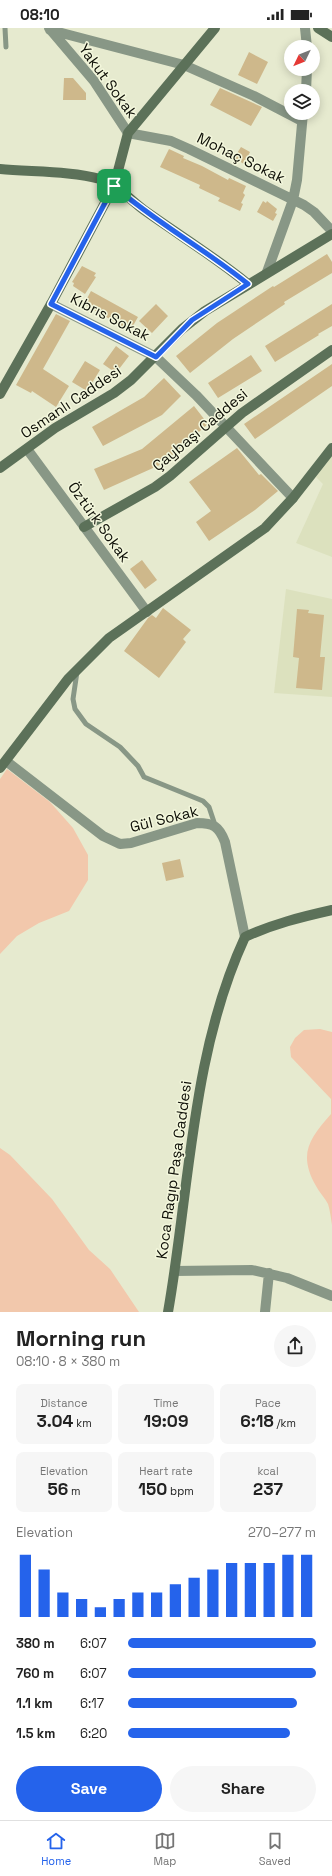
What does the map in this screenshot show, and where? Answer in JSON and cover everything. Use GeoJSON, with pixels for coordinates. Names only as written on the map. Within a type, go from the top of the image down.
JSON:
{"type":"FeatureCollection","features":[{"type":"Feature","properties":{"kind":"street"},"geometry":{"type":"LineString","coordinates":[[0,394],[51,304],[114,186],[128,133],[215,28]]}},
{"type":"Feature","properties":{"kind":"street"},"geometry":{"type":"LineString","coordinates":[[305,28],[306,40]]}},
{"type":"Feature","properties":{"kind":"street"},"geometry":{"type":"LineString","coordinates":[[318,28],[332,37]]}},
{"type":"Feature","properties":{"kind":"street"},"geometry":{"type":"LineString","coordinates":[[49,29],[184,64],[284,109]]}},
{"type":"Feature","properties":{"kind":"street","name":"Yakut Sokak"},"geometry":{"type":"LineString","coordinates":[[49,29],[94,81],[128,133]]}},
{"type":"Feature","properties":{"kind":"street"},"geometry":{"type":"LineString","coordinates":[[267,272],[293,200],[297,180],[302,120]]}},
{"type":"Feature","properties":{"kind":"street","name":"Mohaç Sokak"},"geometry":{"type":"LineString","coordinates":[[128,133],[171,141],[293,200],[314,212],[332,231]]}},
{"type":"Feature","properties":{"kind":"street"},"geometry":{"type":"LineString","coordinates":[[0,169],[87,177],[100,180],[114,186],[143,209],[219,261],[248,284]]}},
{"type":"Feature","properties":{"kind":"street","name":"Osmanlı Caddesi"},"geometry":{"type":"LineString","coordinates":[[0,468],[61,424],[114,393],[131,380],[192,320],[267,272],[332,234]]}},
{"type":"Feature","properties":{"kind":"street","name":"Kıbrıs Sokak"},"geometry":{"type":"LineString","coordinates":[[51,304],[156,357],[226,426],[293,498]]}},
{"type":"Feature","properties":{"kind":"street","name":"Çaybaşı Caddesi"},"geometry":{"type":"LineString","coordinates":[[84,527],[155,487],[170,476],[226,426],[332,350]]}},
{"type":"Feature","properties":{"kind":"street"},"geometry":{"type":"LineString","coordinates":[[3,765],[68,679],[109,638],[265,528],[293,498],[332,448]]}},
{"type":"Feature","properties":{"kind":"street","name":"Öztürk Sokak"},"geometry":{"type":"LineString","coordinates":[[27,449],[147,612]]}},
{"type":"Feature","properties":{"kind":"street","name":"Gül Sokak"},"geometry":{"type":"LineString","coordinates":[[3,765],[103,836],[116,843],[131,843],[197,823],[207,823],[216,826],[222,832],[226,842],[244,937]]}},
{"type":"Feature","properties":{"kind":"street"},"geometry":{"type":"LineString","coordinates":[[244,937],[285,921],[332,910]]}},
{"type":"Feature","properties":{"kind":"street","name":"Koca Ragıp Paşa Caddesi"},"geometry":{"type":"LineString","coordinates":[[168,1312],[175,1271],[190,1141],[210,1042],[227,979],[244,937]]}},
{"type":"Feature","properties":{"kind":"street"},"geometry":{"type":"LineString","coordinates":[[175,1271],[252,1270],[269,1273],[332,1296]]}},
{"type":"Feature","properties":{"kind":"street"},"geometry":{"type":"LineString","coordinates":[[265,1312],[269,1273]]}},
{"type":"Feature","properties":{"kind":"lane"},"geometry":{"type":"LineString","coordinates":[[5,28],[6,47]]}},
{"type":"Feature","properties":{"kind":"lane"},"geometry":{"type":"LineString","coordinates":[[78,669],[73,699],[75,708],[86,724],[120,747],[138,766],[144,778],[203,801],[209,806],[216,826]]}},
{"type":"Feature","properties":{"kind":"shaded area"},"geometry":{"type":"Polygon","coordinates":[[[332,456],[332,557],[296,543],[323,484],[316,477],[332,456]]]}},
{"type":"Feature","properties":{"kind":"shaded area"},"geometry":{"type":"Polygon","coordinates":[[[286,589],[332,599],[332,697],[274,693],[286,589]]]}},
{"type":"Feature","properties":{"kind":"shaded area"},"geometry":{"type":"Polygon","coordinates":[[[7,769],[50,802],[73,828],[88,855],[88,880],[69,911],[39,923],[17,936],[0,954],[0,779],[7,769]]]}},
{"type":"Feature","properties":{"kind":"shaded area"},"geometry":{"type":"Polygon","coordinates":[[[320,1029],[332,1032],[332,1225],[328,1204],[317,1188],[311,1175],[307,1156],[308,1147],[312,1139],[331,1114],[331,1099],[291,1057],[290,1047],[295,1038],[304,1030],[320,1029]]]}},
{"type":"Feature","properties":{"kind":"shaded area"},"geometry":{"type":"Polygon","coordinates":[[[0,1148],[10,1155],[52,1199],[89,1250],[110,1269],[139,1312],[0,1312],[0,1148]]]}},
{"type":"Feature","properties":{"kind":"building"},"geometry":{"type":"Polygon","coordinates":[[[249,52],[268,62],[257,84],[238,75],[249,52]]]}},
{"type":"Feature","properties":{"kind":"building"},"geometry":{"type":"Polygon","coordinates":[[[64,78],[73,78],[86,93],[86,100],[63,100],[64,78]]]}},
{"type":"Feature","properties":{"kind":"building"},"geometry":{"type":"Polygon","coordinates":[[[220,88],[262,107],[251,126],[210,105],[220,88]]]}},
{"type":"Feature","properties":{"kind":"building"},"geometry":{"type":"Polygon","coordinates":[[[241,147],[250,152],[244,164],[234,158],[241,147]]]}},
{"type":"Feature","properties":{"kind":"building"},"geometry":{"type":"Polygon","coordinates":[[[169,149],[184,156],[183,158],[228,180],[229,178],[246,186],[243,193],[245,195],[241,203],[243,204],[240,211],[218,201],[220,198],[199,188],[200,185],[160,167],[169,149]]]}},
{"type":"Feature","properties":{"kind":"building"},"geometry":{"type":"Polygon","coordinates":[[[263,201],[266,203],[267,201],[277,209],[275,213],[277,214],[273,221],[257,212],[263,201]]]}},
{"type":"Feature","properties":{"kind":"building"},"geometry":{"type":"Polygon","coordinates":[[[327,254],[332,262],[332,273],[284,302],[285,304],[233,339],[190,373],[176,356],[217,323],[273,286],[274,287],[327,254]]]}},
{"type":"Feature","properties":{"kind":"building"},"geometry":{"type":"Polygon","coordinates":[[[82,266],[96,273],[94,276],[96,277],[85,294],[73,286],[74,283],[72,282],[82,266]]]}},
{"type":"Feature","properties":{"kind":"building"},"geometry":{"type":"Polygon","coordinates":[[[91,291],[138,317],[130,331],[84,304],[91,291]]]}},
{"type":"Feature","properties":{"kind":"building"},"geometry":{"type":"Polygon","coordinates":[[[156,304],[168,316],[152,333],[139,321],[156,304]]]}},
{"type":"Feature","properties":{"kind":"building"},"geometry":{"type":"Polygon","coordinates":[[[332,304],[332,326],[275,362],[265,346],[332,304]]]}},
{"type":"Feature","properties":{"kind":"building"},"geometry":{"type":"Polygon","coordinates":[[[56,314],[70,321],[43,369],[69,386],[56,407],[32,391],[31,393],[16,385],[56,314]]]}},
{"type":"Feature","properties":{"kind":"building"},"geometry":{"type":"Polygon","coordinates":[[[116,346],[129,356],[116,373],[103,364],[116,346]]]}},
{"type":"Feature","properties":{"kind":"building"},"geometry":{"type":"Polygon","coordinates":[[[251,355],[262,371],[218,398],[208,383],[251,355]]]}},
{"type":"Feature","properties":{"kind":"building"},"geometry":{"type":"Polygon","coordinates":[[[85,361],[100,370],[87,391],[72,382],[85,361]]]}},
{"type":"Feature","properties":{"kind":"building"},"geometry":{"type":"Polygon","coordinates":[[[332,364],[332,386],[255,439],[244,424],[332,364]]]}},
{"type":"Feature","properties":{"kind":"building"},"geometry":{"type":"Polygon","coordinates":[[[164,378],[181,396],[162,415],[103,446],[92,427],[144,397],[164,378]]]}},
{"type":"Feature","properties":{"kind":"building"},"geometry":{"type":"Polygon","coordinates":[[[194,406],[208,424],[162,464],[104,490],[94,469],[142,449],[194,406]]]}},
{"type":"Feature","properties":{"kind":"building"},"geometry":{"type":"Polygon","coordinates":[[[237,448],[259,475],[261,474],[278,491],[255,510],[209,541],[196,522],[211,511],[189,482],[237,448]]]}},
{"type":"Feature","properties":{"kind":"building"},"geometry":{"type":"Polygon","coordinates":[[[142,560],[157,580],[145,589],[130,569],[142,560]]]}},
{"type":"Feature","properties":{"kind":"building"},"geometry":{"type":"Polygon","coordinates":[[[163,608],[191,630],[183,639],[186,642],[159,678],[124,651],[148,618],[152,615],[156,618],[163,608]]]}},
{"type":"Feature","properties":{"kind":"building"},"geometry":{"type":"Polygon","coordinates":[[[297,609],[309,610],[308,613],[324,615],[320,657],[325,657],[322,690],[296,688],[299,658],[293,657],[297,609]]]}},
{"type":"Feature","properties":{"kind":"building"},"geometry":{"type":"Polygon","coordinates":[[[180,859],[184,877],[166,881],[162,863],[180,859]]]}},
{"type":"Feature","properties":{"kind":"route"},"geometry":{"type":"LineString","coordinates":[[114,186],[128,199],[232,270],[248,284],[192,320],[156,357],[51,304],[114,186]]}}]}
